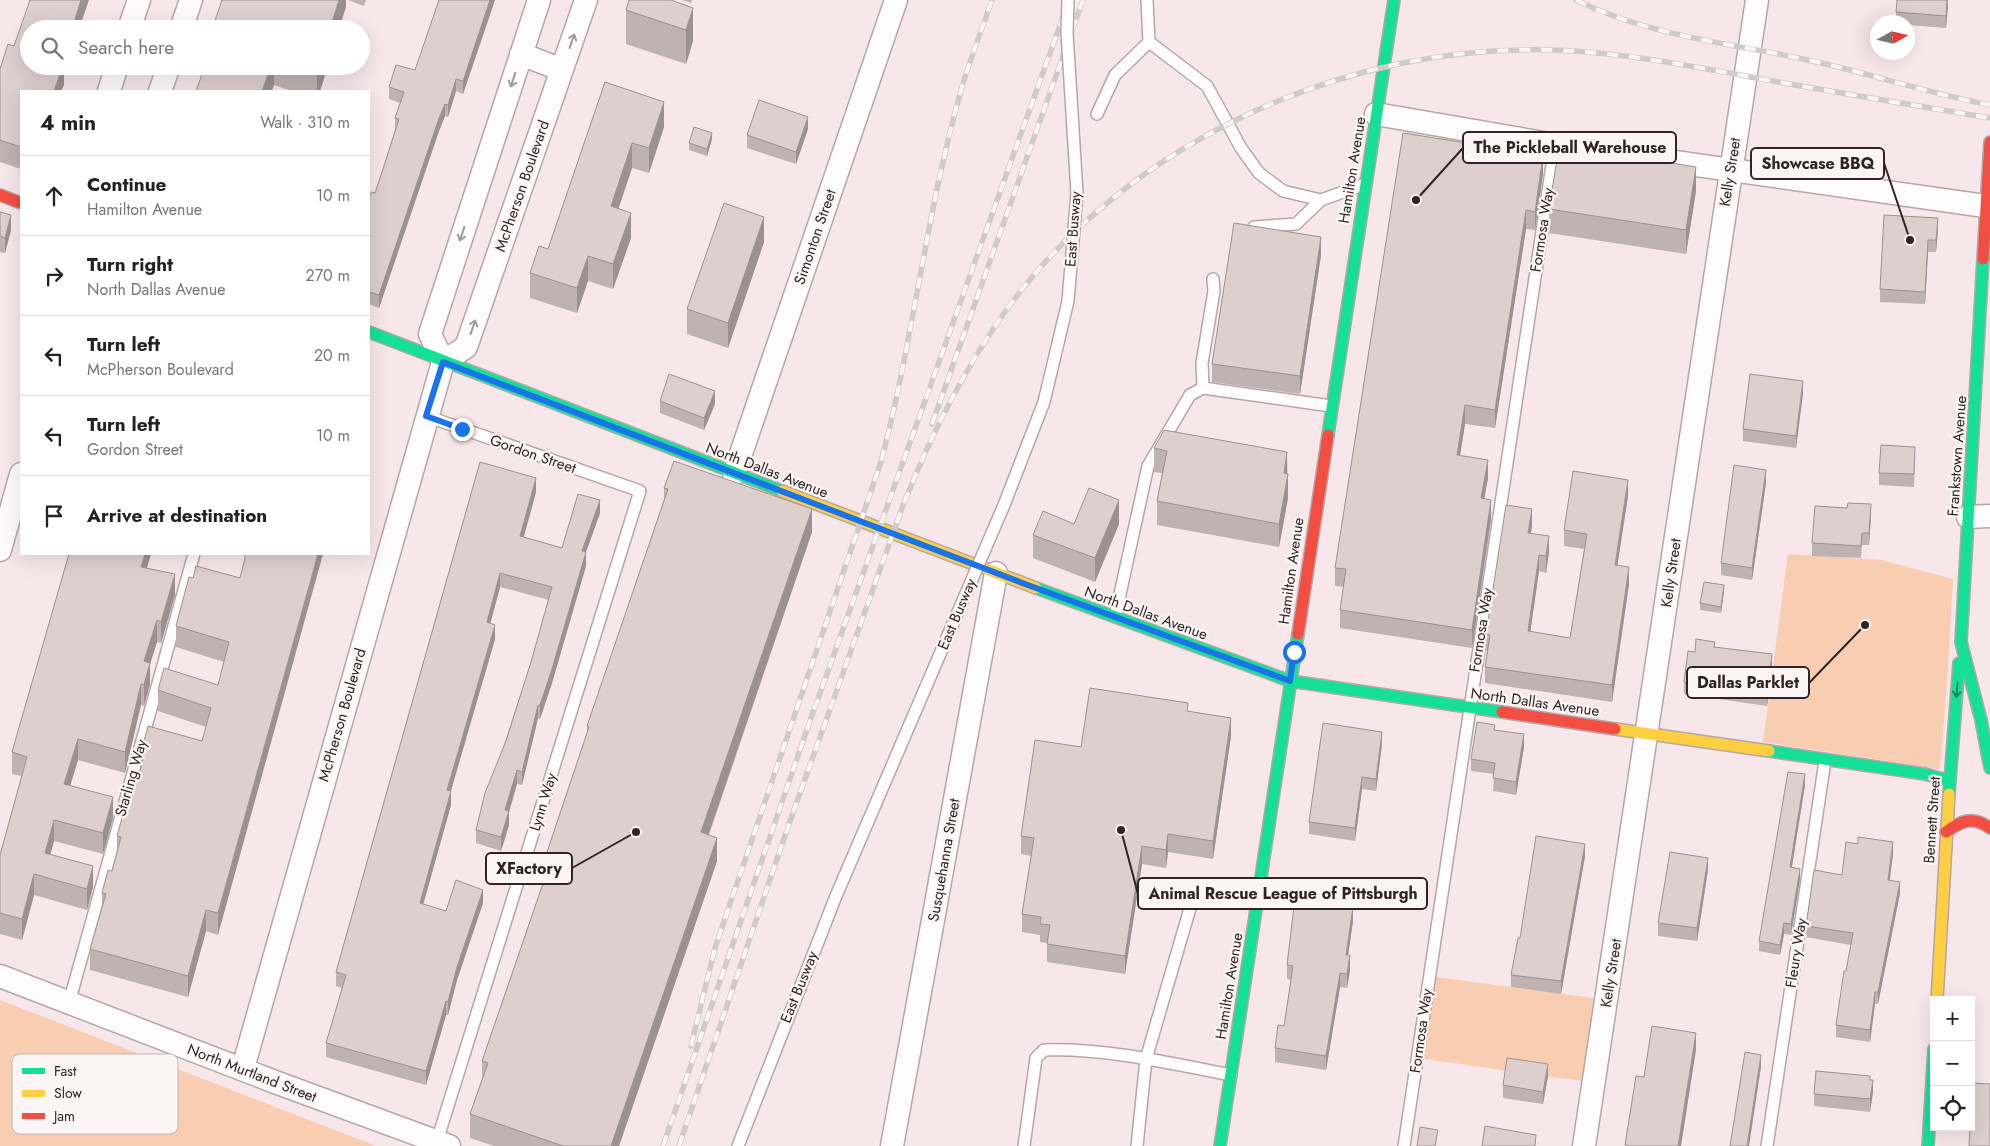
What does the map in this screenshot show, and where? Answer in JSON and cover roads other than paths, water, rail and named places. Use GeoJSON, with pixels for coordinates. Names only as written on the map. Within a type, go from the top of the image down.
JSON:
{"type":"FeatureCollection","features":[{"type":"Feature","properties":{"kind":"main road","name":"Hamilton Avenue"},"geometry":{"type":"LineString","coordinates":[[1220,1146],[1394,0]]}},
{"type":"Feature","properties":{"kind":"main road","name":"Frankstown Avenue"},"geometry":{"type":"LineString","coordinates":[[1987,768],[1985,720],[1961,642],[1979,516],[1985,325],[1985,206],[1990,142]]}},
{"type":"Feature","properties":{"kind":"main road"},"geometry":{"type":"LineString","coordinates":[[0,195],[20,203]]}},
{"type":"Feature","properties":{"kind":"main road","name":"North Dallas Avenue"},"geometry":{"type":"LineString","coordinates":[[370,332],[734,474],[1115,618],[1290,681],[1647,732],[1825,761],[1925,774],[1950,781]]}},
{"type":"Feature","properties":{"kind":"main road","name":"Bennett Street"},"geometry":{"type":"LineString","coordinates":[[1937,996],[1946,832],[1961,642]]}},
{"type":"Feature","properties":{"kind":"main road"},"geometry":{"type":"LineString","coordinates":[[1950,781],[1966,775]]}},
{"type":"Feature","properties":{"kind":"main road"},"geometry":{"type":"LineString","coordinates":[[1946,832],[1963,820],[1980,820],[1990,828]]}},
{"type":"Feature","properties":{"kind":"main road"},"geometry":{"type":"LineString","coordinates":[[1928,1146],[1932,1086]]}},
{"type":"Feature","properties":{"kind":"street"},"geometry":{"type":"LineString","coordinates":[[132,20],[139,0]]}},
{"type":"Feature","properties":{"kind":"street"},"geometry":{"type":"LineString","coordinates":[[184,20],[191,0]]}},
{"type":"Feature","properties":{"kind":"street"},"geometry":{"type":"LineString","coordinates":[[443,362],[430,334],[539,0]]}},
{"type":"Feature","properties":{"kind":"street","name":"McPherson Boulevard"},"geometry":{"type":"LineString","coordinates":[[243,1068],[426,416],[443,362],[466,347],[586,0]]}},
{"type":"Feature","properties":{"kind":"street","name":"Simonton Street"},"geometry":{"type":"LineString","coordinates":[[734,474],[896,0]]}},
{"type":"Feature","properties":{"kind":"street","name":"Kelly Street"},"geometry":{"type":"LineString","coordinates":[[1584,1146],[1757,0]]}},
{"type":"Feature","properties":{"kind":"street"},"geometry":{"type":"LineString","coordinates":[[521,54],[562,70]]}},
{"type":"Feature","properties":{"kind":"street"},"geometry":{"type":"LineString","coordinates":[[109,90],[114,75]]}},
{"type":"Feature","properties":{"kind":"street"},"geometry":{"type":"LineString","coordinates":[[160,90],[166,75]]}},
{"type":"Feature","properties":{"kind":"street"},"geometry":{"type":"LineString","coordinates":[[1376,114],[1556,144],[1985,206]]}},
{"type":"Feature","properties":{"kind":"street"},"geometry":{"type":"LineString","coordinates":[[0,550],[20,478]]}},
{"type":"Feature","properties":{"kind":"street","name":"Susquehanna Street"},"geometry":{"type":"LineString","coordinates":[[892,1146],[996,573]]}},
{"type":"Feature","properties":{"kind":"street","name":"North Murtland Street"},"geometry":{"type":"LineString","coordinates":[[0,976],[443,1144]]}},
{"type":"Feature","properties":{"kind":"lane","name":"East Busway"},"geometry":{"type":"LineString","coordinates":[[738,1146],[836,896],[1004,505],[1044,402],[1068,301],[1077,194],[1067,33],[1068,0]]}},
{"type":"Feature","properties":{"kind":"lane"},"geometry":{"type":"LineString","coordinates":[[1097,114],[1115,75],[1149,42],[1147,0]]}},
{"type":"Feature","properties":{"kind":"lane"},"geometry":{"type":"LineString","coordinates":[[1149,42],[1207,86],[1241,148],[1259,173],[1283,191],[1321,200]]}},
{"type":"Feature","properties":{"kind":"lane","name":"Formosa Way"},"geometry":{"type":"LineString","coordinates":[[1404,1146],[1556,144]]}},
{"type":"Feature","properties":{"kind":"lane"},"geometry":{"type":"LineString","coordinates":[[1254,227],[1296,224],[1321,200],[1365,184]]}},
{"type":"Feature","properties":{"kind":"lane"},"geometry":{"type":"LineString","coordinates":[[1203,388],[1202,363],[1214,291],[1214,279]]}},
{"type":"Feature","properties":{"kind":"lane"},"geometry":{"type":"LineString","coordinates":[[1115,618],[1148,466],[1190,395],[1203,388],[1331,406]]}},
{"type":"Feature","properties":{"kind":"lane","name":"Gordon Street"},"geometry":{"type":"LineString","coordinates":[[426,416],[640,491]]}},
{"type":"Feature","properties":{"kind":"lane","name":"Lynn Way"},"geometry":{"type":"LineString","coordinates":[[443,1144],[640,491]]}},
{"type":"Feature","properties":{"kind":"lane","name":"Starling Way"},"geometry":{"type":"LineString","coordinates":[[69,1002],[194,555]]}},
{"type":"Feature","properties":{"kind":"lane","name":"Fleury Way"},"geometry":{"type":"LineString","coordinates":[[1767,1146],[1825,761]]}},
{"type":"Feature","properties":{"kind":"lane"},"geometry":{"type":"LineString","coordinates":[[1137,1146],[1146,1059],[1193,898]]}},
{"type":"Feature","properties":{"kind":"lane"},"geometry":{"type":"LineString","coordinates":[[1024,1146],[1036,1058],[1044,1050],[1063,1050],[1146,1059],[1231,1075]]}},
{"type":"Feature","properties":{"kind":"railway"},"geometry":{"type":"LineString","coordinates":[[691,1046],[715,948],[881,462],[902,370],[928,232],[948,140],[964,82],[992,0]]}},
{"type":"Feature","properties":{"kind":"railway"},"geometry":{"type":"LineString","coordinates":[[663,1146],[810,721],[1069,0]]}},
{"type":"Feature","properties":{"kind":"railway"},"geometry":{"type":"LineString","coordinates":[[932,424],[1083,0]]}},
{"type":"Feature","properties":{"kind":"railway"},"geometry":{"type":"LineString","coordinates":[[1576,0],[1603,12],[1659,30],[1826,64],[1943,95],[1990,105]]}},
{"type":"Feature","properties":{"kind":"railway"},"geometry":{"type":"LineString","coordinates":[[904,503],[925,452],[977,355],[1007,309],[1057,249],[1115,196],[1180,151],[1250,114],[1323,84],[1399,64],[1477,52],[1555,50],[1610,54],[1664,62],[1990,118]]}},
{"type":"Feature","properties":{"kind":"railway"},"geometry":{"type":"LineString","coordinates":[[679,1146],[790,821],[906,497]]}},
{"type":"Feature","properties":{"kind":"place","name":"The Pickleball Warehouse"},"geometry":{"type":"Point","coordinates":[1416,200]}},
{"type":"Feature","properties":{"kind":"place","name":"Showcase BBQ"},"geometry":{"type":"Point","coordinates":[1910,240]}},
{"type":"Feature","properties":{"kind":"place","name":"Dallas Parklet"},"geometry":{"type":"Point","coordinates":[1865,625]}},
{"type":"Feature","properties":{"kind":"place","name":"Animal Rescue League of Pittsburgh"},"geometry":{"type":"Point","coordinates":[1121,830]}},
{"type":"Feature","properties":{"kind":"place","name":"XFactory"},"geometry":{"type":"Point","coordinates":[636,832]}}]}
